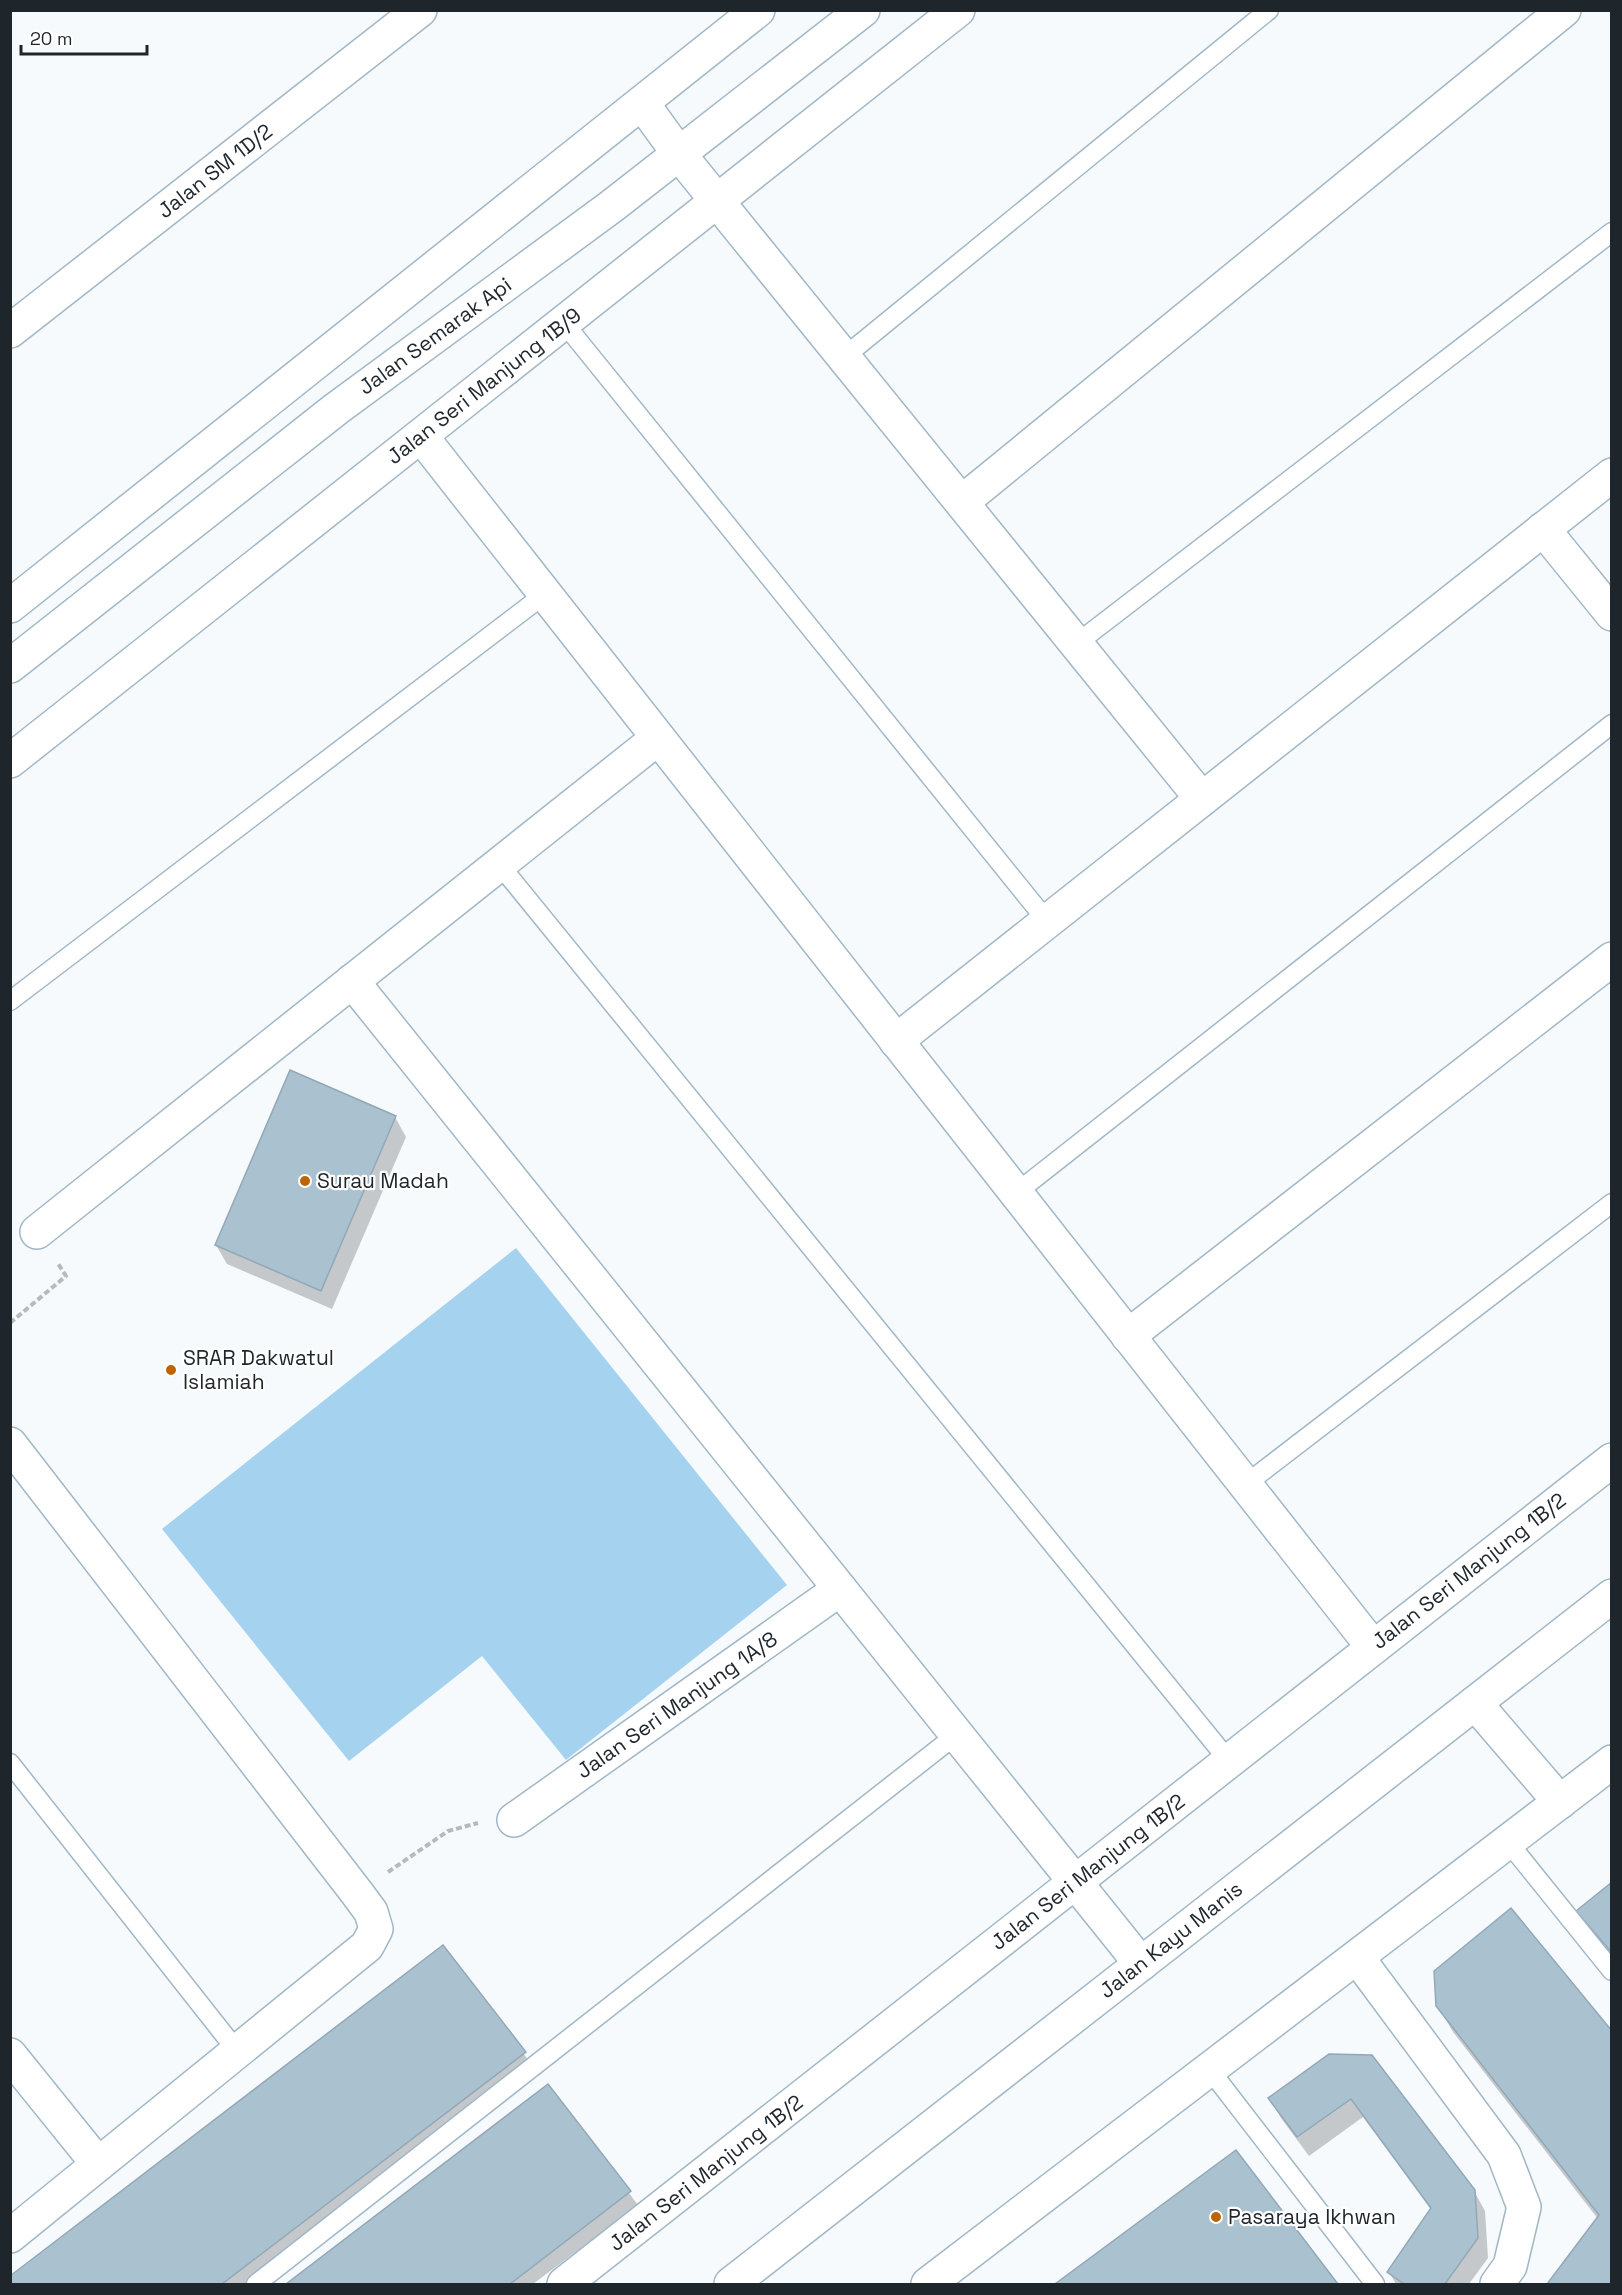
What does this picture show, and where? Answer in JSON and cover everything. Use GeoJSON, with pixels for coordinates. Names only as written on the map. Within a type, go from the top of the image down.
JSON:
{"type":"FeatureCollection","features":[{"type":"Feature","properties":{"kind":"street","name":"Jalan SM 1D/2"},"geometry":{"type":"LineString","coordinates":[[10,331],[420,10]]}},
{"type":"Feature","properties":{"kind":"street"},"geometry":{"type":"LineString","coordinates":[[10,606],[758,10]]}},
{"type":"Feature","properties":{"kind":"street","name":"Jalan Semarak Api"},"geometry":{"type":"LineString","coordinates":[[10,666],[336,409],[680,154],[863,10]]}},
{"type":"Feature","properties":{"kind":"street","name":"Jalan Seri Manjung 1B/9"},"geometry":{"type":"LineString","coordinates":[[10,761],[958,10]]}},
{"type":"Feature","properties":{"kind":"street"},"geometry":{"type":"LineString","coordinates":[[962,502],[1564,10]]}},
{"type":"Feature","properties":{"kind":"street"},"geometry":{"type":"LineString","coordinates":[[642,103],[680,154],[1202,799]]}},
{"type":"Feature","properties":{"kind":"street"},"geometry":{"type":"LineString","coordinates":[[421,436],[1373,1647]]}},
{"type":"Feature","properties":{"kind":"street"},"geometry":{"type":"LineString","coordinates":[[896,1041],[1611,475]]}},
{"type":"Feature","properties":{"kind":"street"},"geometry":{"type":"LineString","coordinates":[[1543,529],[1611,614]]}},
{"type":"Feature","properties":{"kind":"street"},"geometry":{"type":"LineString","coordinates":[[37,1232],[658,738]]}},
{"type":"Feature","properties":{"kind":"street"},"geometry":{"type":"LineString","coordinates":[[1128,1335],[1611,959]]}},
{"type":"Feature","properties":{"kind":"street"},"geometry":{"type":"LineString","coordinates":[[352,981],[1141,1964]]}},
{"type":"Feature","properties":{"kind":"street"},"geometry":{"type":"LineString","coordinates":[[10,1444],[357,1893],[371,1912],[376,1929],[367,1946],[10,2236]]}},
{"type":"Feature","properties":{"kind":"street","name":"Jalan Seri Manjung 1B/2"},"geometry":{"type":"LineString","coordinates":[[564,2284],[1611,1460]]}},
{"type":"Feature","properties":{"kind":"street","name":"Jalan Seri Manjung 1A/8"},"geometry":{"type":"LineString","coordinates":[[514,1820],[840,1589]]}},
{"type":"Feature","properties":{"kind":"street","name":"Jalan Kayu Manis"},"geometry":{"type":"LineString","coordinates":[[731,2284],[1611,1596]]}},
{"type":"Feature","properties":{"kind":"street"},"geometry":{"type":"LineString","coordinates":[[1475,1703],[1560,1802]]}},
{"type":"Feature","properties":{"kind":"street"},"geometry":{"type":"LineString","coordinates":[[928,2284],[1611,1762]]}},
{"type":"Feature","properties":{"kind":"street"},"geometry":{"type":"LineString","coordinates":[[1357,1957],[1504,2155],[1524,2206],[1510,2266],[1497,2284]]}},
{"type":"Feature","properties":{"kind":"street"},"geometry":{"type":"LineString","coordinates":[[10,2055],[98,2164]]}},
{"type":"Feature","properties":{"kind":"lane"},"geometry":{"type":"LineString","coordinates":[[844,357],[1269,10]]}},
{"type":"Feature","properties":{"kind":"lane"},"geometry":{"type":"LineString","coordinates":[[1076,644],[1611,232]]}},
{"type":"Feature","properties":{"kind":"lane"},"geometry":{"type":"LineString","coordinates":[[564,323],[1047,921]]}},
{"type":"Feature","properties":{"kind":"lane"},"geometry":{"type":"LineString","coordinates":[[10,1001],[545,594]]}},
{"type":"Feature","properties":{"kind":"lane"},"geometry":{"type":"LineString","coordinates":[[1016,1193],[1611,724]]}},
{"type":"Feature","properties":{"kind":"lane"},"geometry":{"type":"LineString","coordinates":[[499,864],[1228,1761]]}},
{"type":"Feature","properties":{"kind":"lane"},"geometry":{"type":"LineString","coordinates":[[1246,1484],[1611,1203]]}},
{"type":"Feature","properties":{"kind":"lane"},"geometry":{"type":"LineString","coordinates":[[256,2284],[957,1735]]}},
{"type":"Feature","properties":{"kind":"lane"},"geometry":{"type":"LineString","coordinates":[[10,1763],[237,2051]]}},
{"type":"Feature","properties":{"kind":"lane"},"geometry":{"type":"LineString","coordinates":[[1508,1842],[1611,1971]]}},
{"type":"Feature","properties":{"kind":"lane"},"geometry":{"type":"LineString","coordinates":[[1210,2070],[1375,2284]]}},
{"type":"Feature","properties":{"kind":"path"},"geometry":{"type":"LineString","coordinates":[[10,1323],[66,1276],[37,1232]]}},
{"type":"Feature","properties":{"kind":"path"},"geometry":{"type":"LineString","coordinates":[[357,1893],[448,1831],[480,1822],[514,1820]]}},
{"type":"Feature","properties":{"kind":"shaded area"},"geometry":{"type":"Polygon","coordinates":[[[516,1248],[787,1585],[566,1760],[482,1656],[349,1761],[162,1529],[516,1248]]]}},
{"type":"Feature","properties":{"kind":"building","name":"Surau Madah"},"geometry":{"type":"Polygon","coordinates":[[[290,1070],[396,1116],[321,1291],[215,1245],[290,1070]]]}},
{"type":"Feature","properties":{"kind":"building"},"geometry":{"type":"Polygon","coordinates":[[[1612,1882],[1612,1953],[1576,1911],[1612,1882]]]}},
{"type":"Feature","properties":{"kind":"building"},"geometry":{"type":"Polygon","coordinates":[[[1511,1908],[1612,2031],[1612,2284],[1547,2284],[1599,2215],[1436,2006],[1434,1971],[1511,1908]]]}},
{"type":"Feature","properties":{"kind":"building"},"geometry":{"type":"Polygon","coordinates":[[[443,1945],[526,2052],[222,2284],[10,2284],[10,2276],[443,1945]]]}},
{"type":"Feature","properties":{"kind":"building"},"geometry":{"type":"Polygon","coordinates":[[[1329,2054],[1372,2055],[1475,2190],[1478,2238],[1445,2284],[1404,2284],[1387,2272],[1431,2208],[1351,2099],[1297,2137],[1268,2098],[1329,2054]]]}},
{"type":"Feature","properties":{"kind":"building"},"geometry":{"type":"Polygon","coordinates":[[[548,2084],[631,2191],[510,2284],[286,2284],[548,2084]]]}},
{"type":"Feature","properties":{"kind":"building","name":"Pasaraya Ikhwan"},"geometry":{"type":"Polygon","coordinates":[[[1236,2150],[1338,2284],[1055,2284],[1236,2150]]]}},
{"type":"Feature","properties":{"kind":"place","name":"Surau Madah"},"geometry":{"type":"Point","coordinates":[305,1181]}},
{"type":"Feature","properties":{"kind":"place","name":"SRAR Dakwatul Islamiah"},"geometry":{"type":"Point","coordinates":[171,1370]}},
{"type":"Feature","properties":{"kind":"place","name":"Pasaraya Ikhwan"},"geometry":{"type":"Point","coordinates":[1216,2217]}}]}
